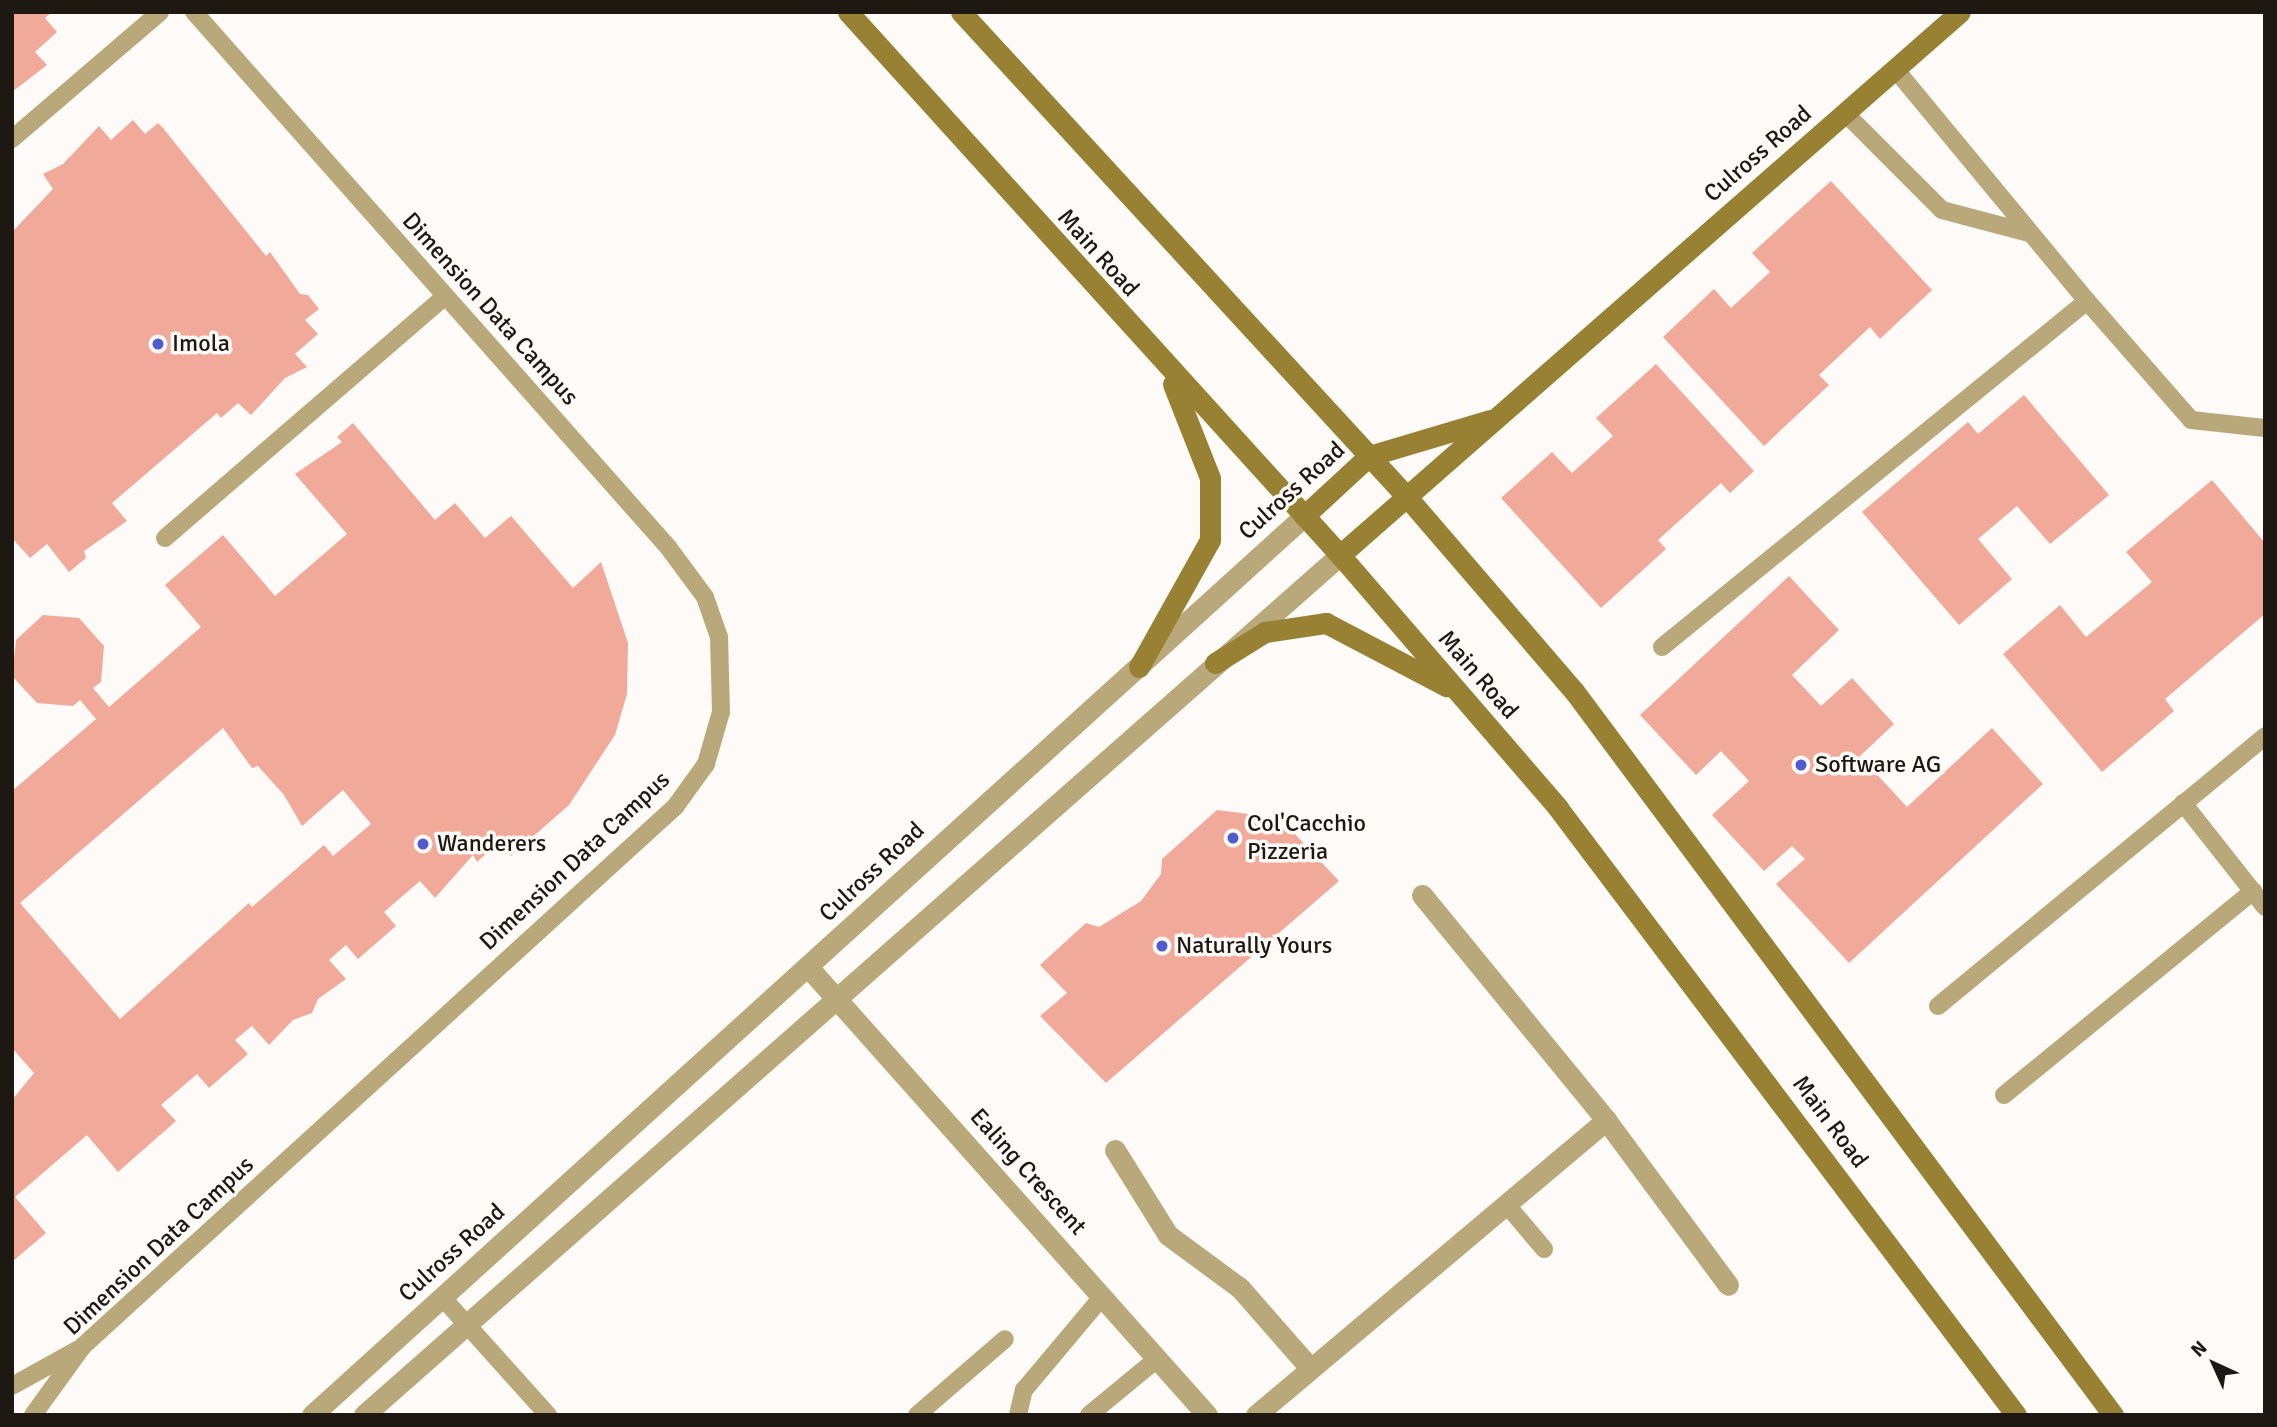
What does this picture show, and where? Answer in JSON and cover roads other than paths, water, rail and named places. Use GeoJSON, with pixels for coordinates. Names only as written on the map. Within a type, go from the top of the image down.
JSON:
{"type":"FeatureCollection","features":[{"type":"Feature","properties":{"kind":"main road","name":"Main Road"},"geometry":{"type":"LineString","coordinates":[[848,12],[1167,369],[1340,555],[1462,696],[1634,904],[2016,1415]]}},
{"type":"Feature","properties":{"kind":"main road"},"geometry":{"type":"LineString","coordinates":[[961,12],[1407,497],[1670,811],[2113,1415]]}},
{"type":"Feature","properties":{"kind":"main road","name":"Culross Road"},"geometry":{"type":"LineString","coordinates":[[1340,555],[1960,12]]}},
{"type":"Feature","properties":{"kind":"main road"},"geometry":{"type":"LineString","coordinates":[[1139,667],[1156,628],[1195,571],[1212,526],[1203,451],[1167,369]]}},
{"type":"Feature","properties":{"kind":"main road","name":"Culross Road"},"geometry":{"type":"LineString","coordinates":[[1304,516],[1369,456],[1495,418]]}},
{"type":"Feature","properties":{"kind":"main road"},"geometry":{"type":"LineString","coordinates":[[1215,663],[1265,632],[1326,623],[1462,696]]}},
{"type":"Feature","properties":{"kind":"street","name":"Culross Road"},"geometry":{"type":"LineString","coordinates":[[312,1415],[1304,516]]}},
{"type":"Feature","properties":{"kind":"street","name":"Culross Road"},"geometry":{"type":"LineString","coordinates":[[364,1415],[465,1323],[1340,555]]}},
{"type":"Feature","properties":{"kind":"street"},"geometry":{"type":"LineString","coordinates":[[1422,895],[1606,1120],[1728,1285]]}},
{"type":"Feature","properties":{"kind":"street","name":"Ealing Crescent"},"geometry":{"type":"LineString","coordinates":[[808,967],[1207,1415]]}},
{"type":"Feature","properties":{"kind":"street"},"geometry":{"type":"LineString","coordinates":[[1256,1415],[1606,1120]]}},
{"type":"Feature","properties":{"kind":"street"},"geometry":{"type":"LineString","coordinates":[[1115,1150],[1168,1235],[1240,1288],[1311,1368]]}},
{"type":"Feature","properties":{"kind":"lane"},"geometry":{"type":"LineString","coordinates":[[12,139],[160,12]]}},
{"type":"Feature","properties":{"kind":"lane","name":"Dimension Data Campus"},"geometry":{"type":"LineString","coordinates":[[33,1415],[83,1346],[675,807],[706,764],[721,712],[719,637],[705,597],[668,547],[194,12]]}},
{"type":"Feature","properties":{"kind":"lane"},"geometry":{"type":"LineString","coordinates":[[1895,69],[2029,233],[2191,420],[2265,428]]}},
{"type":"Feature","properties":{"kind":"lane"},"geometry":{"type":"LineString","coordinates":[[1845,113],[1942,210],[2029,233]]}},
{"type":"Feature","properties":{"kind":"lane"},"geometry":{"type":"LineString","coordinates":[[165,538],[445,296]]}},
{"type":"Feature","properties":{"kind":"lane"},"geometry":{"type":"LineString","coordinates":[[1662,647],[2087,301]]}},
{"type":"Feature","properties":{"kind":"lane"},"geometry":{"type":"LineString","coordinates":[[1938,1006],[2265,736]]}},
{"type":"Feature","properties":{"kind":"lane"},"geometry":{"type":"LineString","coordinates":[[2183,803],[2265,907]]}},
{"type":"Feature","properties":{"kind":"lane"},"geometry":{"type":"LineString","coordinates":[[2004,1095],[2253,891]]}},
{"type":"Feature","properties":{"kind":"lane"},"geometry":{"type":"LineString","coordinates":[[1506,1204],[1544,1250]]}},
{"type":"Feature","properties":{"kind":"lane"},"geometry":{"type":"LineString","coordinates":[[1018,1415],[1024,1390],[1103,1296]]}},
{"type":"Feature","properties":{"kind":"lane"},"geometry":{"type":"LineString","coordinates":[[442,1297],[548,1415]]}},
{"type":"Feature","properties":{"kind":"lane"},"geometry":{"type":"LineString","coordinates":[[917,1415],[1005,1339]]}},
{"type":"Feature","properties":{"kind":"lane"},"geometry":{"type":"LineString","coordinates":[[12,1386],[83,1346]]}},
{"type":"Feature","properties":{"kind":"lane"},"geometry":{"type":"LineString","coordinates":[[1088,1415],[1157,1359]]}},
{"type":"Feature","properties":{"kind":"place","name":"Imola"},"geometry":{"type":"Point","coordinates":[158,344]}},
{"type":"Feature","properties":{"kind":"place","name":"Software AG"},"geometry":{"type":"Point","coordinates":[1801,765]}},
{"type":"Feature","properties":{"kind":"place","name":"Col'Cacchio Pizzeria"},"geometry":{"type":"Point","coordinates":[1233,838]}},
{"type":"Feature","properties":{"kind":"place","name":"Wanderers"},"geometry":{"type":"Point","coordinates":[423,844]}},
{"type":"Feature","properties":{"kind":"place","name":"Naturally Yours"},"geometry":{"type":"Point","coordinates":[1162,946]}}]}
